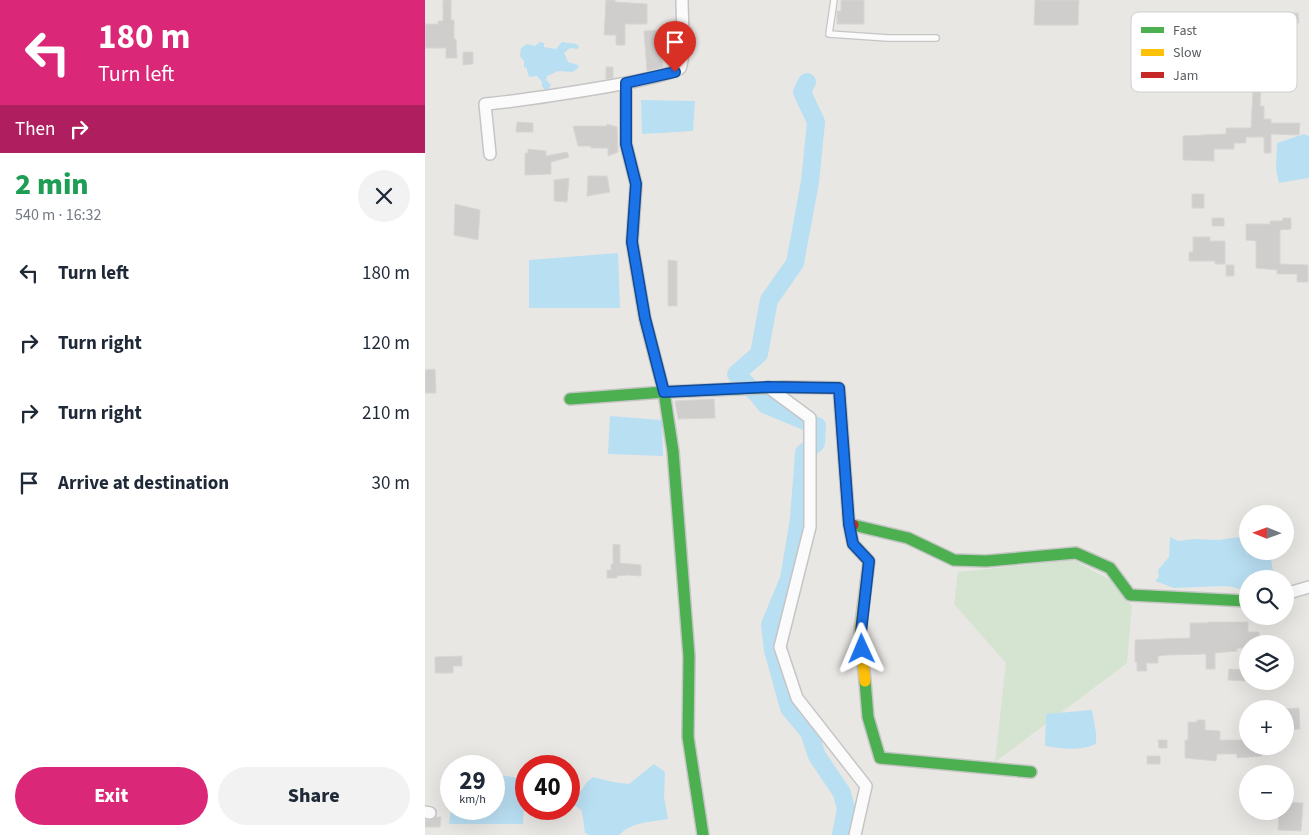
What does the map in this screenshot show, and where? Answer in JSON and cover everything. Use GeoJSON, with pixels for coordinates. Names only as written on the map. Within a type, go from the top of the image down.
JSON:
{"type":"FeatureCollection","features":[{"type":"Feature","properties":{"kind":"street"},"geometry":{"type":"LineString","coordinates":[[490,154],[485,104],[517,101],[626,83],[671,73],[681,67],[682,0]]}},
{"type":"Feature","properties":{"kind":"street"},"geometry":{"type":"LineString","coordinates":[[626,83],[626,144],[636,184],[632,242],[645,318],[664,392],[673,451],[689,656],[688,737],[703,835]]}},
{"type":"Feature","properties":{"kind":"street"},"geometry":{"type":"LineString","coordinates":[[768,387],[810,418],[810,527],[780,647],[797,698],[866,786],[855,835]]}},
{"type":"Feature","properties":{"kind":"street"},"geometry":{"type":"LineString","coordinates":[[570,399],[768,387],[839,388],[849,524],[853,544],[869,561],[861,632],[868,716],[880,758],[1031,772]]}},
{"type":"Feature","properties":{"kind":"street"},"geometry":{"type":"LineString","coordinates":[[849,524],[908,538],[954,560],[986,561],[1076,553],[1110,568],[1130,595],[1239,601]]}},
{"type":"Feature","properties":{"kind":"street"},"geometry":{"type":"LineString","coordinates":[[1294,591],[1309,587]]}},
{"type":"Feature","properties":{"kind":"lane"},"geometry":{"type":"LineString","coordinates":[[834,0],[829,34],[888,38],[936,38]]}},
{"type":"Feature","properties":{"kind":"green space"},"geometry":{"type":"Polygon","coordinates":[[[1073,560],[1110,580],[1132,606],[1127,663],[995,762],[1006,663],[954,604],[958,572],[1073,560]]]}},
{"type":"Feature","properties":{"kind":"water"},"geometry":{"type":"Polygon","coordinates":[[[540,42],[544,43],[544,47],[556,49],[562,42],[579,46],[578,49],[570,48],[564,53],[568,62],[579,67],[573,72],[558,71],[547,76],[546,80],[551,85],[550,91],[544,89],[542,82],[537,76],[529,77],[526,67],[524,68],[524,61],[520,56],[521,48],[527,44],[535,46],[540,42]]]}},
{"type":"Feature","properties":{"kind":"water"},"geometry":{"type":"Polygon","coordinates":[[[641,100],[695,101],[693,131],[642,134],[641,100]]]}},
{"type":"Feature","properties":{"kind":"water"},"geometry":{"type":"Polygon","coordinates":[[[1304,134],[1309,136],[1309,178],[1279,183],[1276,169],[1277,143],[1304,134]]]}},
{"type":"Feature","properties":{"kind":"water"},"geometry":{"type":"Polygon","coordinates":[[[618,253],[620,308],[529,308],[529,260],[618,253]]]}},
{"type":"Feature","properties":{"kind":"water"},"geometry":{"type":"Polygon","coordinates":[[[610,416],[662,420],[663,456],[608,454],[610,416]]]}},
{"type":"Feature","properties":{"kind":"water"},"geometry":{"type":"Polygon","coordinates":[[[1170,537],[1178,541],[1193,539],[1218,540],[1239,537],[1239,560],[1271,560],[1273,570],[1239,570],[1239,589],[1223,586],[1174,588],[1155,581],[1159,577],[1158,570],[1169,557],[1170,537]]]}},
{"type":"Feature","properties":{"kind":"water"},"geometry":{"type":"Polygon","coordinates":[[[1092,710],[1096,744],[1064,749],[1045,746],[1046,714],[1092,710]]]}},
{"type":"Feature","properties":{"kind":"water"},"geometry":{"type":"Polygon","coordinates":[[[654,764],[665,772],[664,797],[668,819],[635,825],[619,835],[590,835],[585,833],[582,811],[580,809],[580,792],[587,782],[593,777],[629,784],[654,764]]]}},
{"type":"Feature","properties":{"kind":"water"},"geometry":{"type":"Polygon","coordinates":[[[505,776],[515,777],[515,820],[523,820],[523,824],[449,824],[450,820],[505,820],[505,776]]]}},
{"type":"Feature","properties":{"kind":"building"},"geometry":{"type":"Polygon","coordinates":[[[443,0],[451,0],[451,20],[454,20],[457,58],[446,58],[446,48],[425,48],[425,24],[438,24],[438,21],[443,21],[443,0]]]}},
{"type":"Feature","properties":{"kind":"building"},"geometry":{"type":"Polygon","coordinates":[[[606,0],[647,4],[647,24],[625,24],[625,45],[616,45],[616,35],[604,35],[606,0]]]}},
{"type":"Feature","properties":{"kind":"building"},"geometry":{"type":"Polygon","coordinates":[[[841,0],[864,0],[864,24],[837,24],[837,11],[841,11],[841,0]]]}},
{"type":"Feature","properties":{"kind":"building"},"geometry":{"type":"Polygon","coordinates":[[[1035,0],[1079,0],[1078,25],[1034,25],[1035,0]]]}},
{"type":"Feature","properties":{"kind":"building"},"geometry":{"type":"Polygon","coordinates":[[[659,30],[663,67],[647,71],[644,31],[659,30]]]}},
{"type":"Feature","properties":{"kind":"building"},"geometry":{"type":"Polygon","coordinates":[[[463,52],[473,52],[473,64],[463,65],[463,52]]]}},
{"type":"Feature","properties":{"kind":"building"},"geometry":{"type":"Polygon","coordinates":[[[606,67],[613,67],[613,78],[606,79],[606,67]]]}},
{"type":"Feature","properties":{"kind":"building"},"geometry":{"type":"Polygon","coordinates":[[[1253,92],[1261,92],[1260,106],[1264,106],[1264,119],[1271,119],[1271,123],[1300,123],[1299,135],[1271,134],[1271,153],[1264,153],[1264,137],[1246,137],[1246,143],[1234,143],[1234,149],[1214,149],[1214,161],[1183,160],[1183,136],[1226,134],[1226,128],[1251,128],[1253,92]]]}},
{"type":"Feature","properties":{"kind":"building"},"geometry":{"type":"Polygon","coordinates":[[[517,122],[533,123],[533,132],[516,132],[517,122]]]}},
{"type":"Feature","properties":{"kind":"building"},"geometry":{"type":"Polygon","coordinates":[[[607,124],[617,127],[618,152],[608,156],[608,148],[578,146],[573,126],[607,126],[607,124]]]}},
{"type":"Feature","properties":{"kind":"building"},"geometry":{"type":"Polygon","coordinates":[[[528,149],[546,151],[546,156],[567,152],[569,157],[551,162],[551,174],[525,175],[525,153],[528,153],[528,149]]]}},
{"type":"Feature","properties":{"kind":"building"},"geometry":{"type":"Polygon","coordinates":[[[588,176],[607,176],[610,192],[587,196],[588,176]]]}},
{"type":"Feature","properties":{"kind":"building"},"geometry":{"type":"Polygon","coordinates":[[[569,178],[567,202],[554,201],[554,180],[569,178]]]}},
{"type":"Feature","properties":{"kind":"building"},"geometry":{"type":"Polygon","coordinates":[[[1192,194],[1204,194],[1204,208],[1192,208],[1192,194]]]}},
{"type":"Feature","properties":{"kind":"building"},"geometry":{"type":"Polygon","coordinates":[[[455,204],[480,210],[478,240],[454,235],[455,204]]]}},
{"type":"Feature","properties":{"kind":"building"},"geometry":{"type":"Polygon","coordinates":[[[1212,218],[1224,218],[1224,226],[1212,226],[1212,218]]]}},
{"type":"Feature","properties":{"kind":"building"},"geometry":{"type":"Polygon","coordinates":[[[1283,218],[1291,218],[1291,229],[1280,230],[1280,264],[1308,265],[1308,282],[1297,282],[1297,274],[1277,274],[1277,270],[1256,268],[1256,241],[1246,240],[1246,224],[1270,224],[1270,221],[1282,221],[1283,218]]]}},
{"type":"Feature","properties":{"kind":"building"},"geometry":{"type":"Polygon","coordinates":[[[1193,237],[1210,237],[1210,241],[1225,241],[1225,264],[1215,264],[1215,261],[1189,261],[1189,252],[1193,252],[1193,237]]]}},
{"type":"Feature","properties":{"kind":"building"},"geometry":{"type":"Polygon","coordinates":[[[668,260],[677,261],[677,306],[668,306],[668,260]]]}},
{"type":"Feature","properties":{"kind":"building"},"geometry":{"type":"Polygon","coordinates":[[[1226,265],[1234,265],[1234,276],[1226,276],[1226,265]]]}},
{"type":"Feature","properties":{"kind":"building"},"geometry":{"type":"Polygon","coordinates":[[[435,369],[436,393],[425,393],[425,370],[435,369]]]}},
{"type":"Feature","properties":{"kind":"building"},"geometry":{"type":"Polygon","coordinates":[[[714,399],[715,418],[678,419],[675,401],[714,399]]]}},
{"type":"Feature","properties":{"kind":"building"},"geometry":{"type":"Polygon","coordinates":[[[613,544],[620,545],[620,563],[641,565],[641,576],[628,575],[607,578],[607,570],[611,570],[611,564],[613,564],[613,544]]]}},
{"type":"Feature","properties":{"kind":"building"},"geometry":{"type":"Polygon","coordinates":[[[1239,622],[1239,625],[1248,625],[1248,632],[1259,632],[1259,635],[1239,635],[1239,648],[1237,648],[1237,651],[1215,653],[1215,669],[1206,669],[1206,654],[1158,656],[1158,663],[1146,663],[1147,671],[1137,671],[1135,640],[1190,638],[1190,623],[1239,622]]]}},
{"type":"Feature","properties":{"kind":"building"},"geometry":{"type":"Polygon","coordinates":[[[462,656],[462,666],[453,666],[453,673],[435,673],[435,657],[462,656]]]}},
{"type":"Feature","properties":{"kind":"building"},"geometry":{"type":"Polygon","coordinates":[[[1229,669],[1239,670],[1239,681],[1228,680],[1229,669]]]}},
{"type":"Feature","properties":{"kind":"building"},"geometry":{"type":"Polygon","coordinates":[[[1294,708],[1299,708],[1300,729],[1294,729],[1294,708]]]}},
{"type":"Feature","properties":{"kind":"building"},"geometry":{"type":"Polygon","coordinates":[[[1197,720],[1205,720],[1205,730],[1220,731],[1220,740],[1239,740],[1239,755],[1262,756],[1237,758],[1237,754],[1217,754],[1216,761],[1185,758],[1188,722],[1197,722],[1197,720]]]}},
{"type":"Feature","properties":{"kind":"building"},"geometry":{"type":"Polygon","coordinates":[[[1158,740],[1167,740],[1167,748],[1159,748],[1158,740]]]}},
{"type":"Feature","properties":{"kind":"building"},"geometry":{"type":"Polygon","coordinates":[[[1147,756],[1160,756],[1160,764],[1147,764],[1147,756]]]}},
{"type":"Feature","properties":{"kind":"building"},"geometry":{"type":"Polygon","coordinates":[[[1294,802],[1303,803],[1301,831],[1278,830],[1279,820],[1294,820],[1294,802]]]}},
{"type":"Feature","properties":{"kind":"building"},"geometry":{"type":"Polygon","coordinates":[[[440,817],[440,827],[425,827],[425,820],[440,817]]]}},
{"type":"Feature","properties":{"kind":"waterway"},"geometry":{"type":"LineString","coordinates":[[807,82],[802,92],[816,122],[810,182],[795,263],[769,300],[759,354],[736,374],[766,405],[817,426],[816,443],[804,453],[799,519],[789,579],[770,625],[773,650],[789,708],[809,732],[817,756],[842,793],[846,809],[841,835]]}},
{"type":"Feature","properties":{"kind":"traffic: fast"},"geometry":{"type":"LineString","coordinates":[[626,83],[626,144],[636,184],[632,242],[645,319],[664,392],[783,387]]}},
{"type":"Feature","properties":{"kind":"traffic: fast"},"geometry":{"type":"LineString","coordinates":[[570,399],[664,392],[673,451],[689,656],[688,737],[703,835]]}},
{"type":"Feature","properties":{"kind":"traffic: fast"},"geometry":{"type":"LineString","coordinates":[[853,525],[908,538],[954,560],[986,561],[1076,553],[1110,568],[1130,595],[1239,601]]}},
{"type":"Feature","properties":{"kind":"traffic: fast"},"geometry":{"type":"LineString","coordinates":[[865,681],[868,717],[880,758],[1031,772]]}},
{"type":"Feature","properties":{"kind":"traffic: slow"},"geometry":{"type":"LineString","coordinates":[[849,524],[853,544],[869,561],[860,632],[865,681]]}},
{"type":"Feature","properties":{"kind":"traffic: jam"},"geometry":{"type":"LineString","coordinates":[[783,387],[839,388],[849,524],[853,525]]}},
{"type":"Feature","properties":{"kind":"route"},"geometry":{"type":"LineString","coordinates":[[675,72],[626,83],[626,144],[636,184],[632,242],[645,318],[664,392],[768,387],[839,388],[849,524],[853,544],[869,561],[861,632],[862,649]]}}]}
